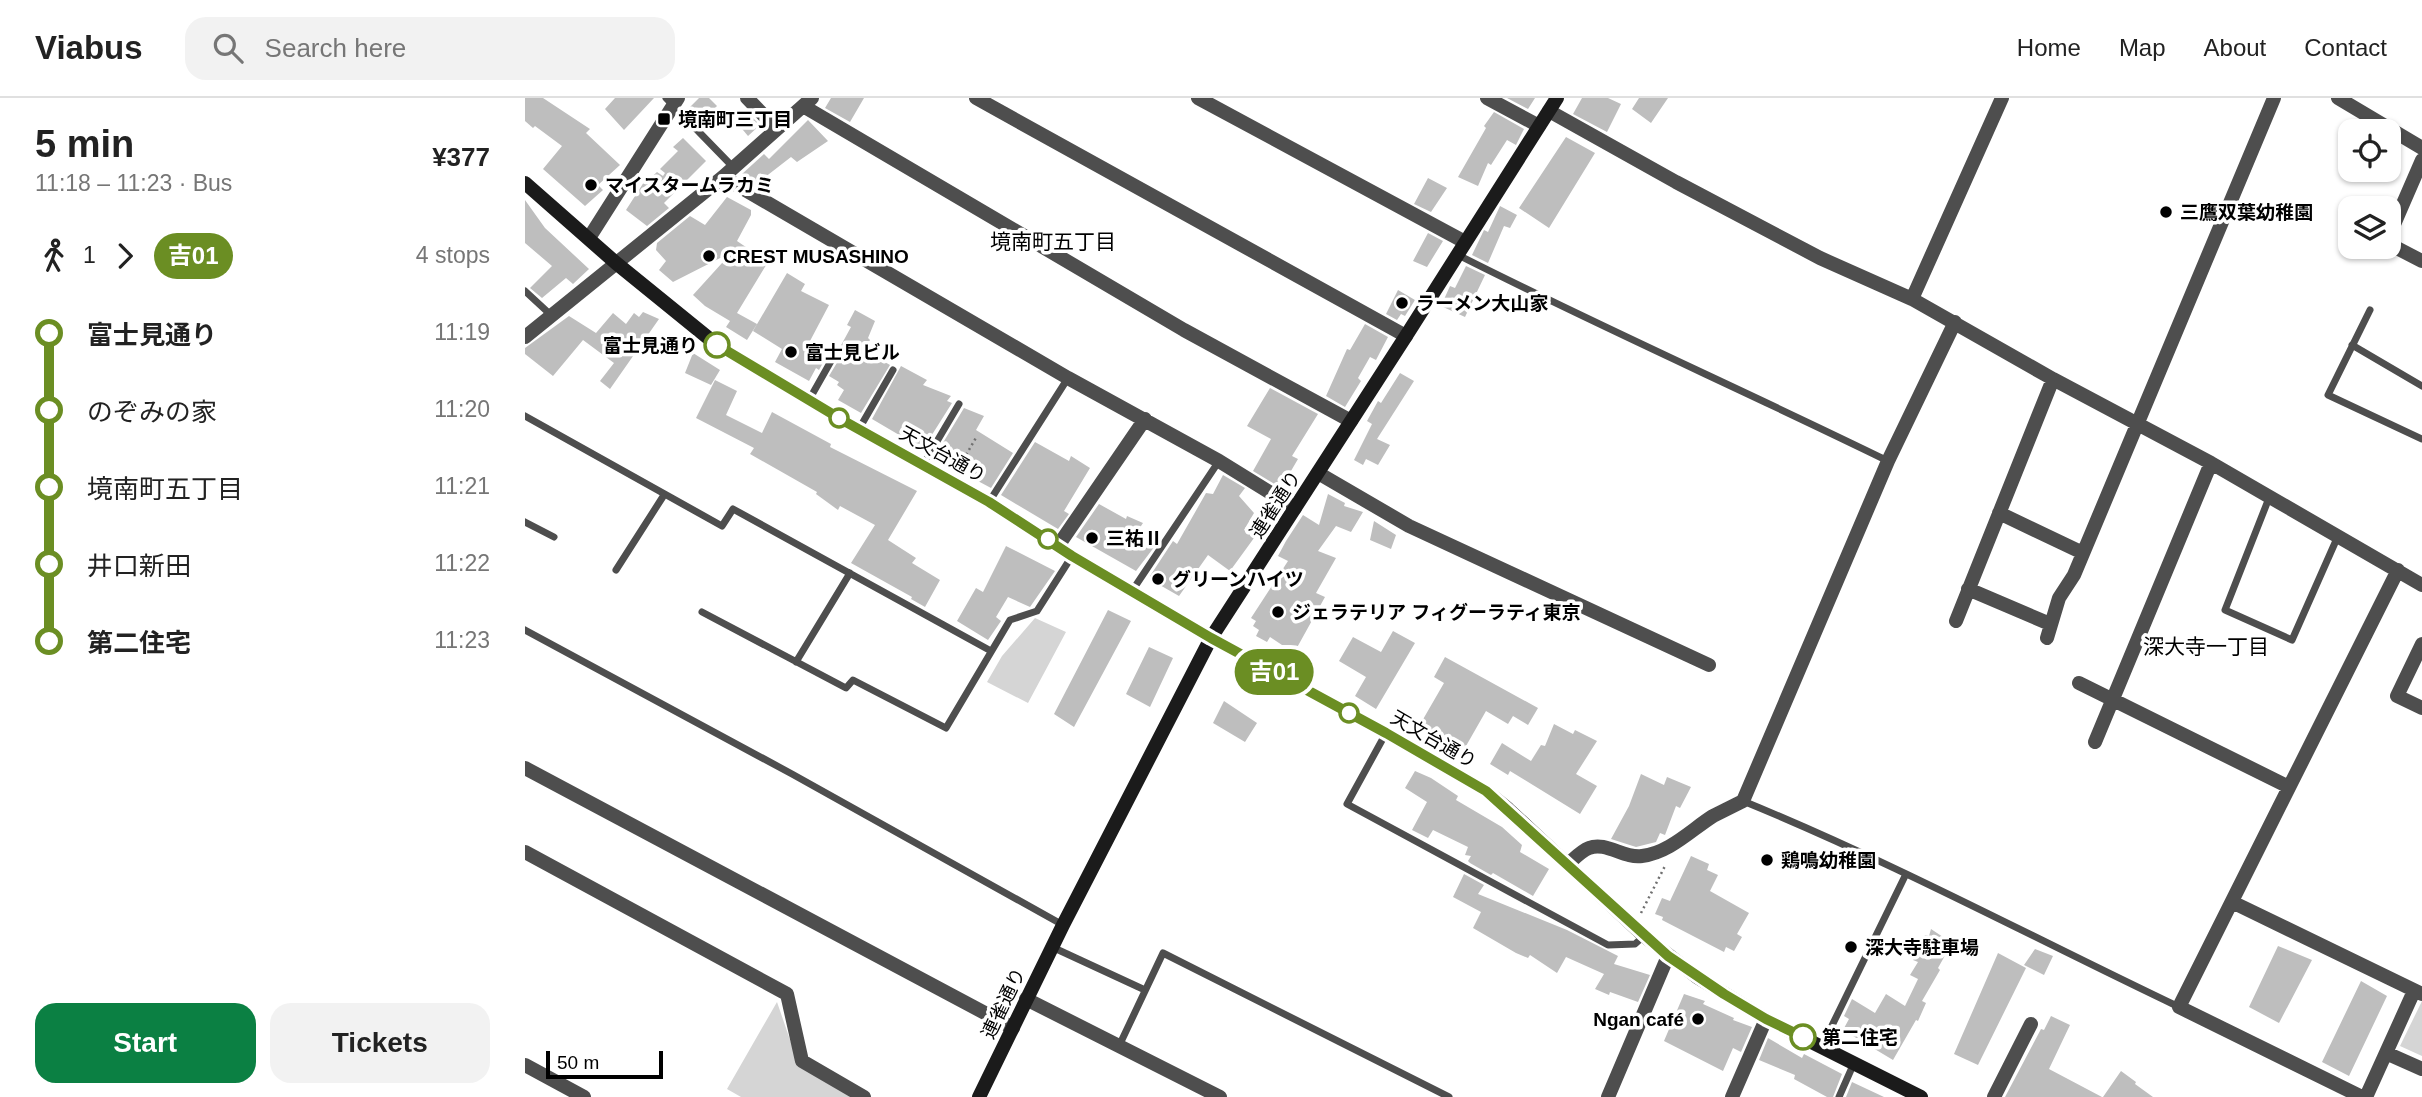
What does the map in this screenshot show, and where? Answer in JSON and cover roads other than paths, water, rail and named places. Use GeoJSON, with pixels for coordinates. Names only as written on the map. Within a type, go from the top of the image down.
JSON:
{"type":"FeatureCollection","features":[{"type":"Feature","properties":{"kind":"main road","name":"連雀通り"},"geometry":{"type":"LineString","coordinates":[[979,1097],[1063,925],[1211,638],[1553,104]]}},
{"type":"Feature","properties":{"kind":"main road","name":"天文台通り"},"geometry":{"type":"LineString","coordinates":[[525,183],[616,263],[717,345],[989,502],[1072,556],[1211,638],[1486,791],[1668,956],[1766,1019],[1921,1097]]}},
{"type":"Feature","properties":{"kind":"street"},"geometry":{"type":"LineString","coordinates":[[747,98],[777,129]]}},
{"type":"Feature","properties":{"kind":"street"},"geometry":{"type":"LineString","coordinates":[[976,98],[1406,336]]}},
{"type":"Feature","properties":{"kind":"street"},"geometry":{"type":"LineString","coordinates":[[1198,98],[1465,242]]}},
{"type":"Feature","properties":{"kind":"street"},"geometry":{"type":"LineString","coordinates":[[1487,98],[1539,126]]}},
{"type":"Feature","properties":{"kind":"street"},"geometry":{"type":"LineString","coordinates":[[1912,299],[2002,98]]}},
{"type":"Feature","properties":{"kind":"street"},"geometry":{"type":"LineString","coordinates":[[1968,589],[2048,631],[2059,598],[2074,575],[2139,425],[2274,98]]}},
{"type":"Feature","properties":{"kind":"street"},"geometry":{"type":"LineString","coordinates":[[2338,98],[2422,148]]}},
{"type":"Feature","properties":{"kind":"street"},"geometry":{"type":"LineString","coordinates":[[589,238],[673,100]]}},
{"type":"Feature","properties":{"kind":"street"},"geometry":{"type":"LineString","coordinates":[[525,337],[728,172],[807,102],[1184,330],[1351,421]]}},
{"type":"Feature","properties":{"kind":"street"},"geometry":{"type":"LineString","coordinates":[[1553,104],[1676,182],[1820,258],[1912,299],[1955,322],[2053,379],[2211,463],[2422,585]]}},
{"type":"Feature","properties":{"kind":"street"},"geometry":{"type":"LineString","coordinates":[[2401,208],[2422,160]]}},
{"type":"Feature","properties":{"kind":"street"},"geometry":{"type":"LineString","coordinates":[[728,172],[1068,378],[1219,461],[1295,508]]}},
{"type":"Feature","properties":{"kind":"street"},"geometry":{"type":"LineString","coordinates":[[2401,250],[2422,261]]}},
{"type":"Feature","properties":{"kind":"street"},"geometry":{"type":"LineString","coordinates":[[1567,864],[1593,846],[1631,856],[1641,857],[1653,853],[1674,843],[1714,816],[1743,802],[1888,461],[1955,322]]}},
{"type":"Feature","properties":{"kind":"street"},"geometry":{"type":"LineString","coordinates":[[1956,621],[2053,379]]}},
{"type":"Feature","properties":{"kind":"street"},"geometry":{"type":"LineString","coordinates":[[1058,546],[1145,419]]}},
{"type":"Feature","properties":{"kind":"street"},"geometry":{"type":"LineString","coordinates":[[2095,741],[2211,463]]}},
{"type":"Feature","properties":{"kind":"street"},"geometry":{"type":"LineString","coordinates":[[1318,473],[1409,526],[1709,664]]}},
{"type":"Feature","properties":{"kind":"street"},"geometry":{"type":"LineString","coordinates":[[1999,513],[2083,553]]}},
{"type":"Feature","properties":{"kind":"street"},"geometry":{"type":"LineString","coordinates":[[2232,902],[2418,993],[2364,1097],[2179,1007],[2397,570]]}},
{"type":"Feature","properties":{"kind":"street"},"geometry":{"type":"LineString","coordinates":[[2422,644],[2397,696],[2422,708]]}},
{"type":"Feature","properties":{"kind":"street"},"geometry":{"type":"LineString","coordinates":[[2079,683],[2289,788]]}},
{"type":"Feature","properties":{"kind":"street"},"geometry":{"type":"LineString","coordinates":[[525,768],[1013,1028]]}},
{"type":"Feature","properties":{"kind":"street"},"geometry":{"type":"LineString","coordinates":[[525,852],[787,995],[802,1061],[864,1097]]}},
{"type":"Feature","properties":{"kind":"street"},"geometry":{"type":"LineString","coordinates":[[1608,1097],[1668,956]]}},
{"type":"Feature","properties":{"kind":"street"},"geometry":{"type":"LineString","coordinates":[[1026,999],[1220,1097]]}},
{"type":"Feature","properties":{"kind":"street"},"geometry":{"type":"LineString","coordinates":[[1732,1097],[1766,1019]]}},
{"type":"Feature","properties":{"kind":"street"},"geometry":{"type":"LineString","coordinates":[[1994,1097],[2031,1024]]}},
{"type":"Feature","properties":{"kind":"street"},"geometry":{"type":"LineString","coordinates":[[2386,1053],[2422,1069]]}},
{"type":"Feature","properties":{"kind":"street"},"geometry":{"type":"LineString","coordinates":[[525,1065],[584,1097]]}},
{"type":"Feature","properties":{"kind":"lane"},"geometry":{"type":"LineString","coordinates":[[673,100],[728,172]]}},
{"type":"Feature","properties":{"kind":"lane"},"geometry":{"type":"LineString","coordinates":[[1457,255],[1888,461]]}},
{"type":"Feature","properties":{"kind":"lane"},"geometry":{"type":"LineString","coordinates":[[525,291],[552,316]]}},
{"type":"Feature","properties":{"kind":"lane"},"geometry":{"type":"LineString","coordinates":[[2370,310],[2328,395],[2422,439]]}},
{"type":"Feature","properties":{"kind":"lane"},"geometry":{"type":"LineString","coordinates":[[2352,345],[2422,386]]}},
{"type":"Feature","properties":{"kind":"lane"},"geometry":{"type":"LineString","coordinates":[[809,400],[835,354]]}},
{"type":"Feature","properties":{"kind":"lane"},"geometry":{"type":"LineString","coordinates":[[859,429],[893,370]]}},
{"type":"Feature","properties":{"kind":"lane"},"geometry":{"type":"LineString","coordinates":[[989,502],[1068,378]]}},
{"type":"Feature","properties":{"kind":"lane"},"geometry":{"type":"LineString","coordinates":[[923,465],[959,404]]}},
{"type":"Feature","properties":{"kind":"lane"},"geometry":{"type":"LineString","coordinates":[[525,416],[722,526],[733,509],[991,651]]}},
{"type":"Feature","properties":{"kind":"lane"},"geometry":{"type":"LineString","coordinates":[[1131,591],[1219,461]]}},
{"type":"Feature","properties":{"kind":"lane"},"geometry":{"type":"LineString","coordinates":[[616,569],[664,495]]}},
{"type":"Feature","properties":{"kind":"lane"},"geometry":{"type":"LineString","coordinates":[[2269,498],[2225,610],[2292,640],[2338,536]]}},
{"type":"Feature","properties":{"kind":"lane"},"geometry":{"type":"LineString","coordinates":[[525,522],[554,537]]}},
{"type":"Feature","properties":{"kind":"lane"},"geometry":{"type":"LineString","coordinates":[[702,612],[846,688],[853,680],[946,728],[1010,620],[1037,611],[1072,556]]}},
{"type":"Feature","properties":{"kind":"lane"},"geometry":{"type":"LineString","coordinates":[[796,662],[850,573]]}},
{"type":"Feature","properties":{"kind":"lane"},"geometry":{"type":"LineString","coordinates":[[525,630],[792,774],[1063,925]]}},
{"type":"Feature","properties":{"kind":"lane"},"geometry":{"type":"LineString","coordinates":[[1386,733],[1347,804],[1608,945],[1635,944],[1639,931]]}},
{"type":"Feature","properties":{"kind":"lane"},"geometry":{"type":"LineString","coordinates":[[1743,802],[1797,822],[2179,1007]]}},
{"type":"Feature","properties":{"kind":"lane"},"geometry":{"type":"LineString","coordinates":[[1822,1046],[1906,874]]}},
{"type":"Feature","properties":{"kind":"lane"},"geometry":{"type":"LineString","coordinates":[[1052,947],[1146,990]]}},
{"type":"Feature","properties":{"kind":"lane"},"geometry":{"type":"LineString","coordinates":[[1119,1046],[1163,953],[1449,1097]]}},
{"type":"Feature","properties":{"kind":"lane"},"geometry":{"type":"LineString","coordinates":[[1839,1097],[1854,1062]]}},
{"type":"Feature","properties":{"kind":"place","name":"境南町三丁目"},"geometry":{"type":"Point","coordinates":[664,119]}},
{"type":"Feature","properties":{"kind":"place","name":"マイスタームラカミ"},"geometry":{"type":"Point","coordinates":[591,185]}},
{"type":"Feature","properties":{"kind":"place","name":"三鷹双葉幼稚園"},"geometry":{"type":"Point","coordinates":[2166,212]}},
{"type":"Feature","properties":{"kind":"place","name":"CREST MUSASHINO"},"geometry":{"type":"Point","coordinates":[709,256]}},
{"type":"Feature","properties":{"kind":"place","name":"ラーメン大山家"},"geometry":{"type":"Point","coordinates":[1402,303]}},
{"type":"Feature","properties":{"kind":"place","name":"富士見通り"},"geometry":{"type":"Point","coordinates":[717,345]}},
{"type":"Feature","properties":{"kind":"place","name":"富士見ビル"},"geometry":{"type":"Point","coordinates":[791,352]}},
{"type":"Feature","properties":{"kind":"place","name":"三祐Ⅱ"},"geometry":{"type":"Point","coordinates":[1092,538]}},
{"type":"Feature","properties":{"kind":"place","name":"グリーンハイツ"},"geometry":{"type":"Point","coordinates":[1158,579]}},
{"type":"Feature","properties":{"kind":"place","name":"ジェラテリア フィグーラティ東京"},"geometry":{"type":"Point","coordinates":[1278,612]}},
{"type":"Feature","properties":{"kind":"place","name":"鶏鳴幼稚園"},"geometry":{"type":"Point","coordinates":[1767,860]}},
{"type":"Feature","properties":{"kind":"place","name":"深大寺駐車場"},"geometry":{"type":"Point","coordinates":[1851,947]}},
{"type":"Feature","properties":{"kind":"place","name":"Ngan café"},"geometry":{"type":"Point","coordinates":[1698,1019]}},
{"type":"Feature","properties":{"kind":"place","name":"第二住宅"},"geometry":{"type":"Point","coordinates":[1803,1037]}},
{"type":"Feature","properties":{"kind":"district","name":"境南町五丁目"},"geometry":{"type":"Point","coordinates":[1053,242]}},
{"type":"Feature","properties":{"kind":"district","name":"深大寺一丁目"},"geometry":{"type":"Point","coordinates":[2206,647]}}]}
